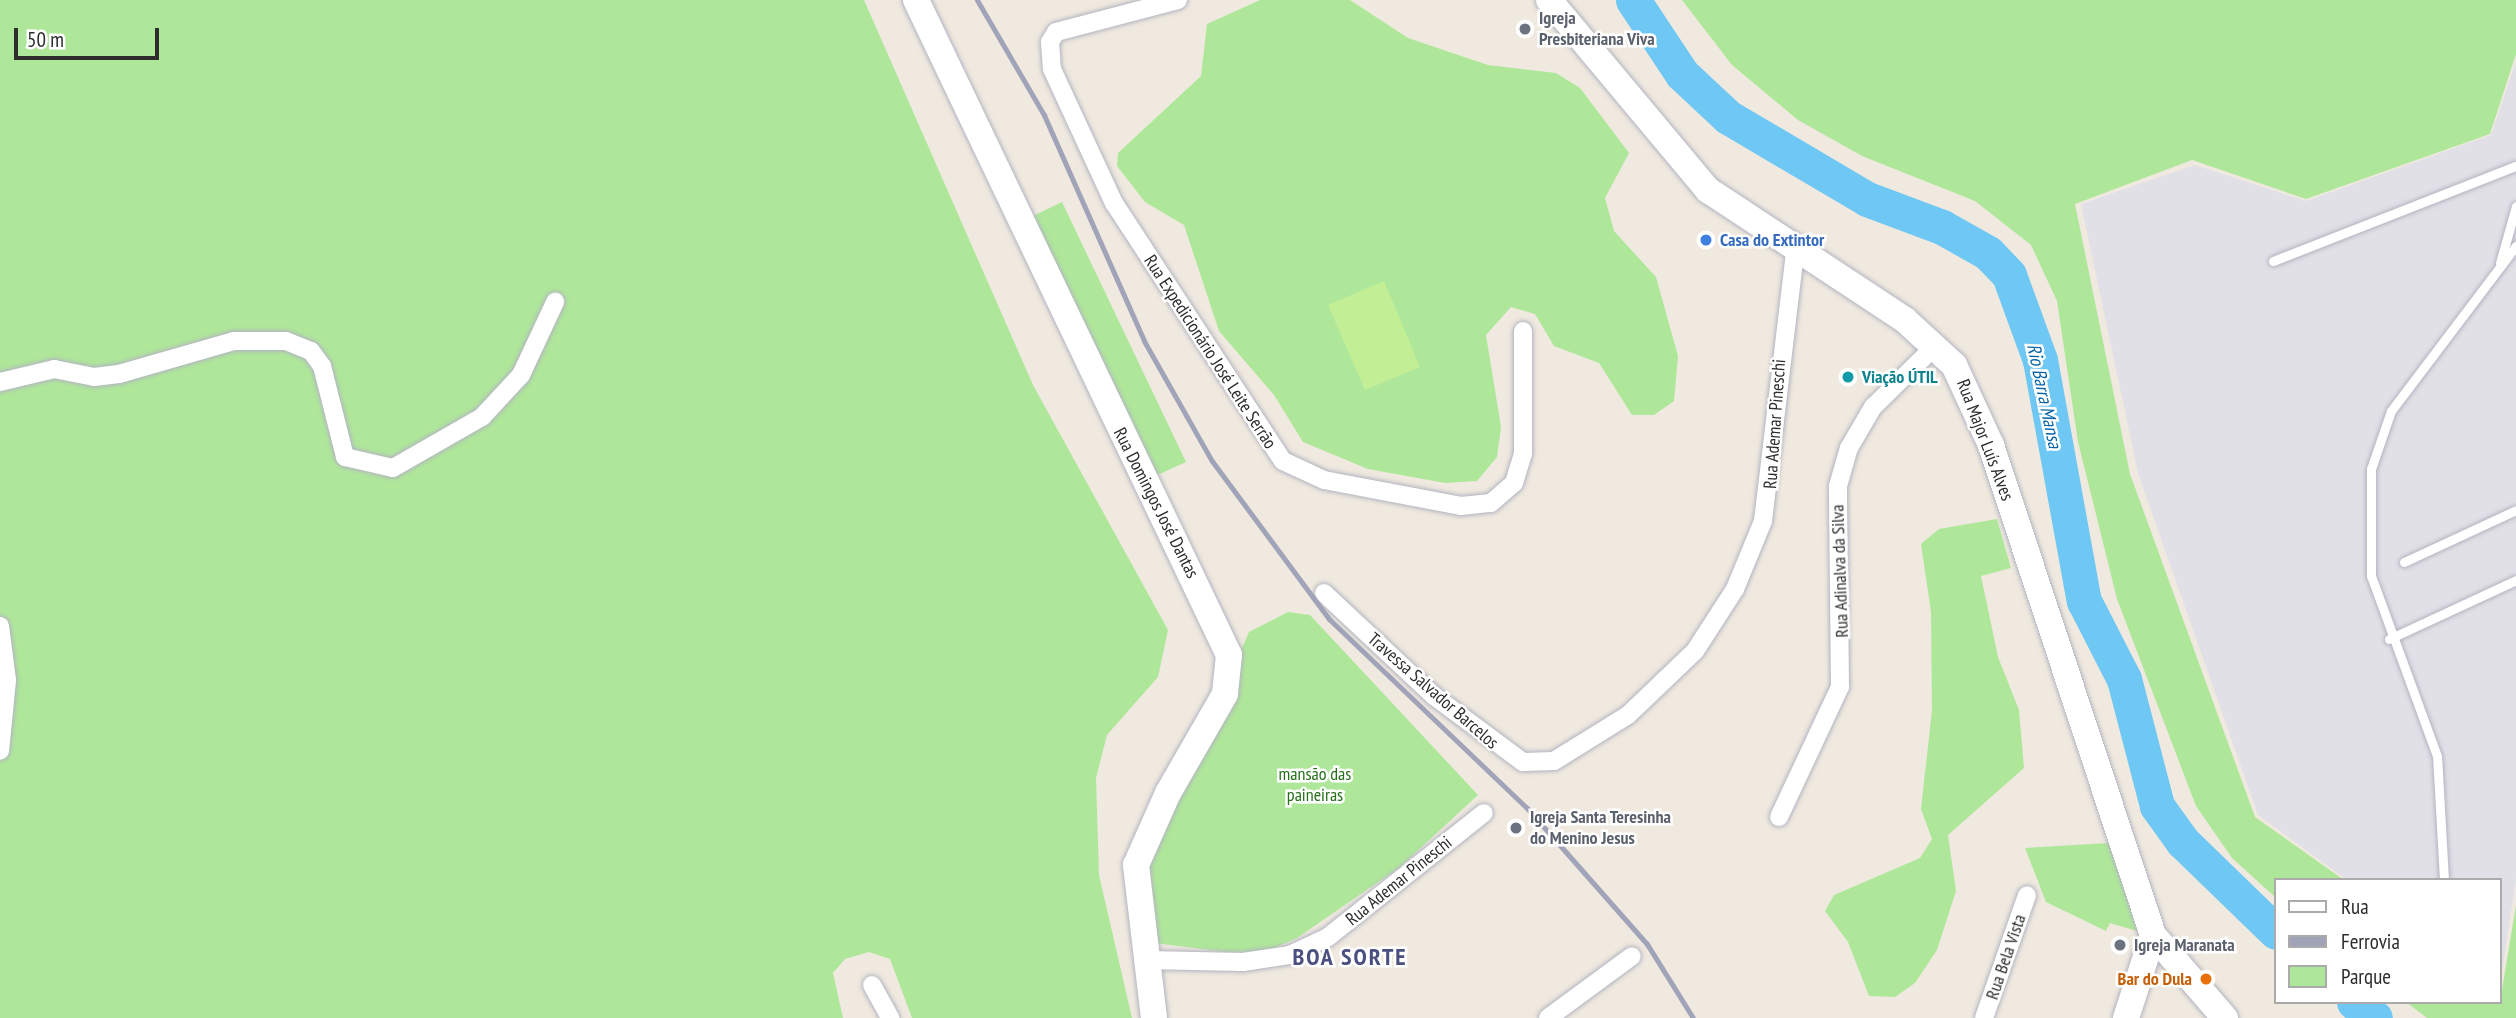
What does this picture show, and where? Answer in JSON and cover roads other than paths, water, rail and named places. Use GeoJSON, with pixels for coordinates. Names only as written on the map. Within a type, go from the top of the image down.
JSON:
{"type":"FeatureCollection","features":[{"type":"Feature","properties":{"kind":"street","name":"Rua Domingos José Dantas"},"geometry":{"type":"LineString","coordinates":[[916,0],[1229,654],[1225,694],[1140,849],[1135,888],[1154,1018]]}},
{"type":"Feature","properties":{"kind":"street","name":"Rua Expedicionário José Leite Serrão"},"geometry":{"type":"LineString","coordinates":[[1178,0],[1056,32],[1050,42],[1052,69],[1114,203],[1283,461],[1324,480],[1461,506],[1491,503],[1514,483],[1523,454],[1523,331]]}},
{"type":"Feature","properties":{"kind":"street","name":"Rua Major Luís Alves"},"geometry":{"type":"LineString","coordinates":[[1549,0],[1708,190],[1795,252],[1937,345],[1965,382],[1991,445],[2152,935],[2225,1018]]}},
{"type":"Feature","properties":{"kind":"street","name":"Rua Ademar Pineschi"},"geometry":{"type":"LineString","coordinates":[[1554,761],[1673,678],[1735,589],[1770,497],[1782,331],[1795,252]]}},
{"type":"Feature","properties":{"kind":"street"},"geometry":{"type":"LineString","coordinates":[[0,383],[54,369],[94,377],[118,374],[234,341],[286,341],[311,351],[322,366],[345,457],[393,468],[457,437],[496,403],[535,353],[555,302]]}},
{"type":"Feature","properties":{"kind":"street","name":"Rua Adinalva da Silva"},"geometry":{"type":"LineString","coordinates":[[1779,817],[1840,687],[1838,503],[1849,448],[1873,407],[1937,345]]}},
{"type":"Feature","properties":{"kind":"street","name":"Travessa Salvador Barcelos"},"geometry":{"type":"LineString","coordinates":[[1324,593],[1508,755],[1523,762],[1554,761]]}},
{"type":"Feature","properties":{"kind":"street"},"geometry":{"type":"LineString","coordinates":[[0,626],[7,680],[0,751]]}},
{"type":"Feature","properties":{"kind":"street","name":"Rua Ademar Pineschi"},"geometry":{"type":"LineString","coordinates":[[1147,960],[1243,961],[1290,955],[1328,937],[1484,813]]}},
{"type":"Feature","properties":{"kind":"street","name":"Rua Bela Vista"},"geometry":{"type":"LineString","coordinates":[[1984,1018],[2027,895]]}},
{"type":"Feature","properties":{"kind":"street"},"geometry":{"type":"LineString","coordinates":[[2126,1018],[2152,935]]}},
{"type":"Feature","properties":{"kind":"street"},"geometry":{"type":"LineString","coordinates":[[1548,1018],[1632,956]]}},
{"type":"Feature","properties":{"kind":"street"},"geometry":{"type":"LineString","coordinates":[[872,985],[890,1018]]}},
{"type":"Feature","properties":{"kind":"lane"},"geometry":{"type":"LineString","coordinates":[[2273,261],[2516,166]]}},
{"type":"Feature","properties":{"kind":"lane"},"geometry":{"type":"LineString","coordinates":[[2497,271],[2516,206]]}},
{"type":"Feature","properties":{"kind":"lane"},"geometry":{"type":"LineString","coordinates":[[2444,878],[2437,756],[2389,639],[2371,576],[2369,533],[2379,437],[2392,411],[2516,246]]}},
{"type":"Feature","properties":{"kind":"lane"},"geometry":{"type":"LineString","coordinates":[[2404,562],[2516,510]]}},
{"type":"Feature","properties":{"kind":"lane"},"geometry":{"type":"LineString","coordinates":[[2389,639],[2516,580]]}},
{"type":"Feature","properties":{"kind":"waterway","name":"Rio Barra Mansa"},"geometry":{"type":"LineString","coordinates":[[1633,0],[1682,74],[1728,117],[1867,199],[1942,227],[1988,253],[2009,275],[2040,360],[2084,601],[2124,679],[2157,806],[2183,842],[2274,930]]}},
{"type":"Feature","properties":{"kind":"waterway","name":"Rio Barra Mansa"},"geometry":{"type":"LineString","coordinates":[[2357,1004],[2375,1018]]}},
{"type":"Feature","properties":{"kind":"railway"},"geometry":{"type":"LineString","coordinates":[[977,0],[1044,115],[1144,341],[1212,461],[1329,619],[1527,808],[1647,944],[1693,1018]]}},
{"type":"Feature","properties":{"kind":"place","name":"Igreja Presbiteriana Viva"},"geometry":{"type":"Point","coordinates":[1525,29]}},
{"type":"Feature","properties":{"kind":"place","name":"Casa do Extintor"},"geometry":{"type":"Point","coordinates":[1706,240]}},
{"type":"Feature","properties":{"kind":"place","name":"Viação ÚTIL"},"geometry":{"type":"Point","coordinates":[1848,377]}},
{"type":"Feature","properties":{"kind":"place","name":"Igreja Santa Teresinha do Menino Jesus"},"geometry":{"type":"Point","coordinates":[1516,828]}},
{"type":"Feature","properties":{"kind":"place","name":"Igreja Maranata"},"geometry":{"type":"Point","coordinates":[2120,945]}},
{"type":"Feature","properties":{"kind":"place","name":"Bar do Dula"},"geometry":{"type":"Point","coordinates":[2206,979]}},
{"type":"Feature","properties":{"kind":"district","name":"BOA SORTE"},"geometry":{"type":"Point","coordinates":[1350,957]}},
{"type":"Feature","properties":{"kind":"park label","name":"mansão das paineiras"},"geometry":{"type":"Point","coordinates":[1315,785]}}]}
